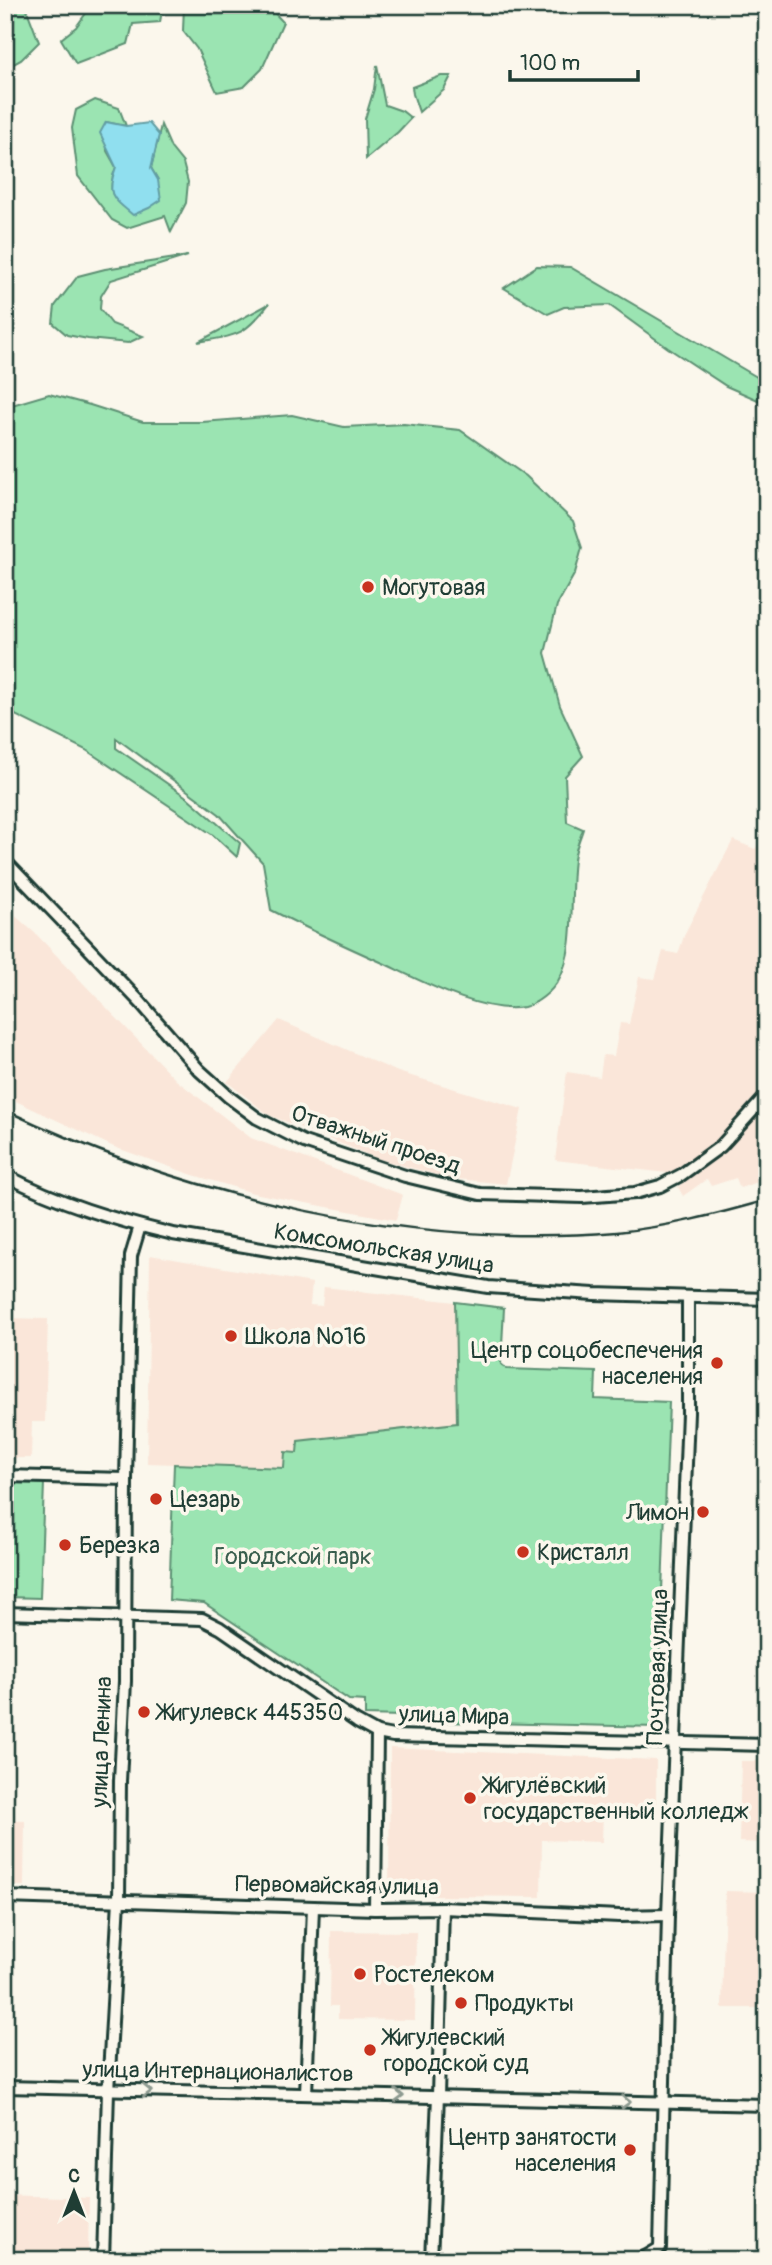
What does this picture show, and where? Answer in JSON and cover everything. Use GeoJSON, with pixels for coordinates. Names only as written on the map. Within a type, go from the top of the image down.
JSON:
{"type":"FeatureCollection","features":[{"type":"Feature","properties":{"kind":"street","name":"Отважный проезд"},"geometry":{"type":"LineString","coordinates":[[5,861],[141,1003],[199,1070],[229,1097],[257,1118],[304,1142],[405,1176],[480,1194],[582,1197],[635,1193],[660,1186],[681,1175],[721,1146],[767,1095]]}},
{"type":"Feature","properties":{"kind":"street","name":"Комсомольская улица"},"geometry":{"type":"LineString","coordinates":[[5,1175],[33,1189],[140,1226],[488,1287],[554,1292],[767,1299]]}},
{"type":"Feature","properties":{"kind":"street","name":"улица Ленина"},"geometry":{"type":"LineString","coordinates":[[103,2260],[118,1900],[126,1616],[131,1256],[140,1226]]}},
{"type":"Feature","properties":{"kind":"street","name":"Почтовая улица"},"geometry":{"type":"LineString","coordinates":[[640,2260],[660,2248],[668,1915],[688,1406],[688,1297]]}},
{"type":"Feature","properties":{"kind":"street"},"geometry":{"type":"LineString","coordinates":[[5,1476],[126,1479]]}},
{"type":"Feature","properties":{"kind":"street","name":"улица Мира"},"geometry":{"type":"LineString","coordinates":[[5,1613],[190,1617],[211,1623],[377,1733],[404,1736],[767,1745]]}},
{"type":"Feature","properties":{"kind":"street"},"geometry":{"type":"LineString","coordinates":[[375,1909],[377,1733]]}},
{"type":"Feature","properties":{"kind":"street","name":"Первомайская улица"},"geometry":{"type":"LineString","coordinates":[[5,1897],[375,1909],[443,1908],[619,1916],[668,1915]]}},
{"type":"Feature","properties":{"kind":"street"},"geometry":{"type":"LineString","coordinates":[[306,2094],[313,1907]]}},
{"type":"Feature","properties":{"kind":"street"},"geometry":{"type":"LineString","coordinates":[[431,2260],[443,1908]]}},
{"type":"Feature","properties":{"kind":"street","name":"улица Интернационалистов"},"geometry":{"type":"LineString","coordinates":[[5,2087],[767,2105]]}},
{"type":"Feature","properties":{"kind":"shaded area"},"geometry":{"type":"Polygon","coordinates":[[[767,832],[767,1083],[720,1144],[676,1174],[555,1160],[567,1072],[600,1077],[603,1055],[614,1056],[620,1023],[629,1024],[639,977],[655,979],[663,951],[678,954],[685,933],[733,840],[755,849],[767,832]]]}},
{"type":"Feature","properties":{"kind":"shaded area"},"geometry":{"type":"Polygon","coordinates":[[[5,907],[36,934],[176,1080],[251,1138],[403,1195],[396,1220],[253,1193],[190,1174],[114,1147],[5,1096],[5,907]]]}},
{"type":"Feature","properties":{"kind":"shaded area"},"geometry":{"type":"Polygon","coordinates":[[[279,1020],[398,1072],[522,1109],[506,1184],[448,1178],[379,1159],[269,1115],[227,1082],[279,1020]]]}},
{"type":"Feature","properties":{"kind":"shaded area"},"geometry":{"type":"Polygon","coordinates":[[[767,1102],[767,1179],[740,1188],[736,1178],[711,1186],[707,1179],[683,1196],[678,1187],[767,1102]]]}},
{"type":"Feature","properties":{"kind":"shaded area","name":"Школа №16"},"geometry":{"type":"Polygon","coordinates":[[[150,1255],[312,1283],[310,1305],[322,1306],[324,1287],[455,1302],[457,1423],[299,1441],[298,1453],[284,1468],[147,1463],[150,1255]]]}},
{"type":"Feature","properties":{"kind":"shaded area"},"geometry":{"type":"Polygon","coordinates":[[[5,1318],[48,1319],[45,1422],[32,1422],[31,1458],[5,1458],[5,1318]]]}},
{"type":"Feature","properties":{"kind":"shaded area","name":"Жигулёвский государственный колледж"},"geometry":{"type":"Polygon","coordinates":[[[390,1748],[656,1760],[656,1811],[603,1810],[602,1842],[542,1840],[541,1897],[430,1896],[430,1892],[389,1891],[390,1748]]]}},
{"type":"Feature","properties":{"kind":"shaded area"},"geometry":{"type":"Polygon","coordinates":[[[741,1761],[767,1761],[767,1843],[739,1842],[741,1761]]]}},
{"type":"Feature","properties":{"kind":"shaded area"},"geometry":{"type":"Polygon","coordinates":[[[5,1820],[25,1821],[24,1886],[5,1886],[5,1820]]]}},
{"type":"Feature","properties":{"kind":"shaded area"},"geometry":{"type":"Polygon","coordinates":[[[725,1891],[767,1892],[767,2008],[722,2008],[725,1891]]]}},
{"type":"Feature","properties":{"kind":"shaded area"},"geometry":{"type":"Polygon","coordinates":[[[331,1931],[416,1932],[415,2020],[338,2019],[338,2006],[330,2006],[331,1931]]]}},
{"type":"Feature","properties":{"kind":"shaded area"},"geometry":{"type":"Polygon","coordinates":[[[5,2195],[89,2198],[88,2260],[5,2260],[5,2195]]]}},
{"type":"Feature","properties":{"kind":"green space"},"geometry":{"type":"Polygon","coordinates":[[[5,5],[25,5],[39,42],[21,60],[6,68],[5,5]]]}},
{"type":"Feature","properties":{"kind":"green space"},"geometry":{"type":"Polygon","coordinates":[[[92,5],[163,5],[160,22],[133,24],[128,44],[76,64],[61,39],[76,27],[92,5]]]}},
{"type":"Feature","properties":{"kind":"green space"},"geometry":{"type":"Polygon","coordinates":[[[184,5],[267,5],[283,22],[262,69],[244,87],[217,92],[197,49],[183,31],[184,5]]]}},
{"type":"Feature","properties":{"kind":"green space"},"geometry":{"type":"Polygon","coordinates":[[[377,65],[385,105],[402,111],[411,118],[366,159],[365,119],[374,89],[377,65]]]}},
{"type":"Feature","properties":{"kind":"green space"},"geometry":{"type":"Polygon","coordinates":[[[441,76],[451,76],[444,90],[419,112],[412,87],[441,76]]]}},
{"type":"Feature","properties":{"kind":"green space"},"geometry":{"type":"Polygon","coordinates":[[[95,100],[119,108],[126,126],[106,122],[107,151],[116,167],[111,183],[113,194],[120,204],[133,214],[158,180],[151,168],[161,125],[171,148],[183,163],[188,182],[186,203],[171,232],[165,216],[127,228],[112,220],[78,176],[72,128],[76,110],[95,100]]]}},
{"type":"Feature","properties":{"kind":"green space"},"geometry":{"type":"Polygon","coordinates":[[[188,256],[111,280],[101,296],[100,309],[112,324],[143,336],[128,343],[88,339],[67,335],[53,323],[55,306],[78,276],[188,256]]]}},
{"type":"Feature","properties":{"kind":"green space"},"geometry":{"type":"Polygon","coordinates":[[[537,266],[570,267],[767,383],[767,404],[726,386],[609,305],[564,307],[548,314],[504,288],[537,266]]]}},
{"type":"Feature","properties":{"kind":"green space"},"geometry":{"type":"Polygon","coordinates":[[[269,304],[253,323],[239,333],[198,342],[269,304]]]}},
{"type":"Feature","properties":{"kind":"green space"},"geometry":{"type":"Polygon","coordinates":[[[49,394],[143,422],[202,422],[292,415],[344,427],[404,424],[460,430],[526,476],[573,521],[582,548],[575,573],[557,605],[545,653],[560,706],[583,756],[565,776],[567,822],[583,829],[574,860],[568,953],[558,981],[543,997],[524,1007],[508,1008],[471,1001],[433,987],[271,910],[263,863],[219,814],[116,738],[116,748],[188,798],[240,843],[237,857],[213,835],[86,750],[5,710],[5,407],[49,394]]]}},
{"type":"Feature","properties":{"kind":"green space","name":"Кристалл"},"geometry":{"type":"Polygon","coordinates":[[[455,1302],[504,1308],[501,1364],[507,1369],[596,1372],[595,1399],[669,1402],[657,1727],[401,1721],[401,1716],[365,1715],[365,1701],[349,1700],[204,1603],[169,1600],[174,1464],[284,1468],[285,1452],[297,1453],[298,1441],[457,1423],[455,1302]]]}},
{"type":"Feature","properties":{"kind":"green space"},"geometry":{"type":"Polygon","coordinates":[[[5,1481],[44,1483],[40,1598],[5,1597],[5,1481]]]}},
{"type":"Feature","properties":{"kind":"water"},"geometry":{"type":"Polygon","coordinates":[[[106,122],[126,126],[149,123],[159,135],[151,168],[158,180],[161,200],[133,215],[115,199],[111,189],[116,167],[100,133],[106,122]]]}},
{"type":"Feature","properties":{"kind":"railway"},"geometry":{"type":"LineString","coordinates":[[5,1110],[150,1169],[226,1192],[382,1224],[461,1232],[539,1235],[617,1232],[693,1219],[767,1200]]}},
{"type":"Feature","properties":{"kind":"place","name":"Могутовая"},"geometry":{"type":"Point","coordinates":[368,587]}},
{"type":"Feature","properties":{"kind":"place","name":"Школа №16"},"geometry":{"type":"Point","coordinates":[231,1336]}},
{"type":"Feature","properties":{"kind":"place","name":"Центр соцобеспечения населения"},"geometry":{"type":"Point","coordinates":[717,1363]}},
{"type":"Feature","properties":{"kind":"place","name":"Цезарь"},"geometry":{"type":"Point","coordinates":[156,1499]}},
{"type":"Feature","properties":{"kind":"place","name":"Лимон"},"geometry":{"type":"Point","coordinates":[703,1512]}},
{"type":"Feature","properties":{"kind":"place","name":"Березка"},"geometry":{"type":"Point","coordinates":[65,1545]}},
{"type":"Feature","properties":{"kind":"place","name":"Кристалл"},"geometry":{"type":"Point","coordinates":[523,1552]}},
{"type":"Feature","properties":{"kind":"place","name":"Жигулевск 445350"},"geometry":{"type":"Point","coordinates":[144,1712]}},
{"type":"Feature","properties":{"kind":"place","name":"Жигулёвский государственный колледж"},"geometry":{"type":"Point","coordinates":[470,1798]}},
{"type":"Feature","properties":{"kind":"place","name":"Ростелеком"},"geometry":{"type":"Point","coordinates":[360,1974]}},
{"type":"Feature","properties":{"kind":"place","name":"Продукты"},"geometry":{"type":"Point","coordinates":[461,2003]}},
{"type":"Feature","properties":{"kind":"place","name":"Жигулевский городской суд"},"geometry":{"type":"Point","coordinates":[370,2050]}},
{"type":"Feature","properties":{"kind":"place","name":"Центр занятости населения"},"geometry":{"type":"Point","coordinates":[630,2150]}},
{"type":"Feature","properties":{"kind":"park label","name":"Городской парк"},"geometry":{"type":"Point","coordinates":[293,1556]}}]}
